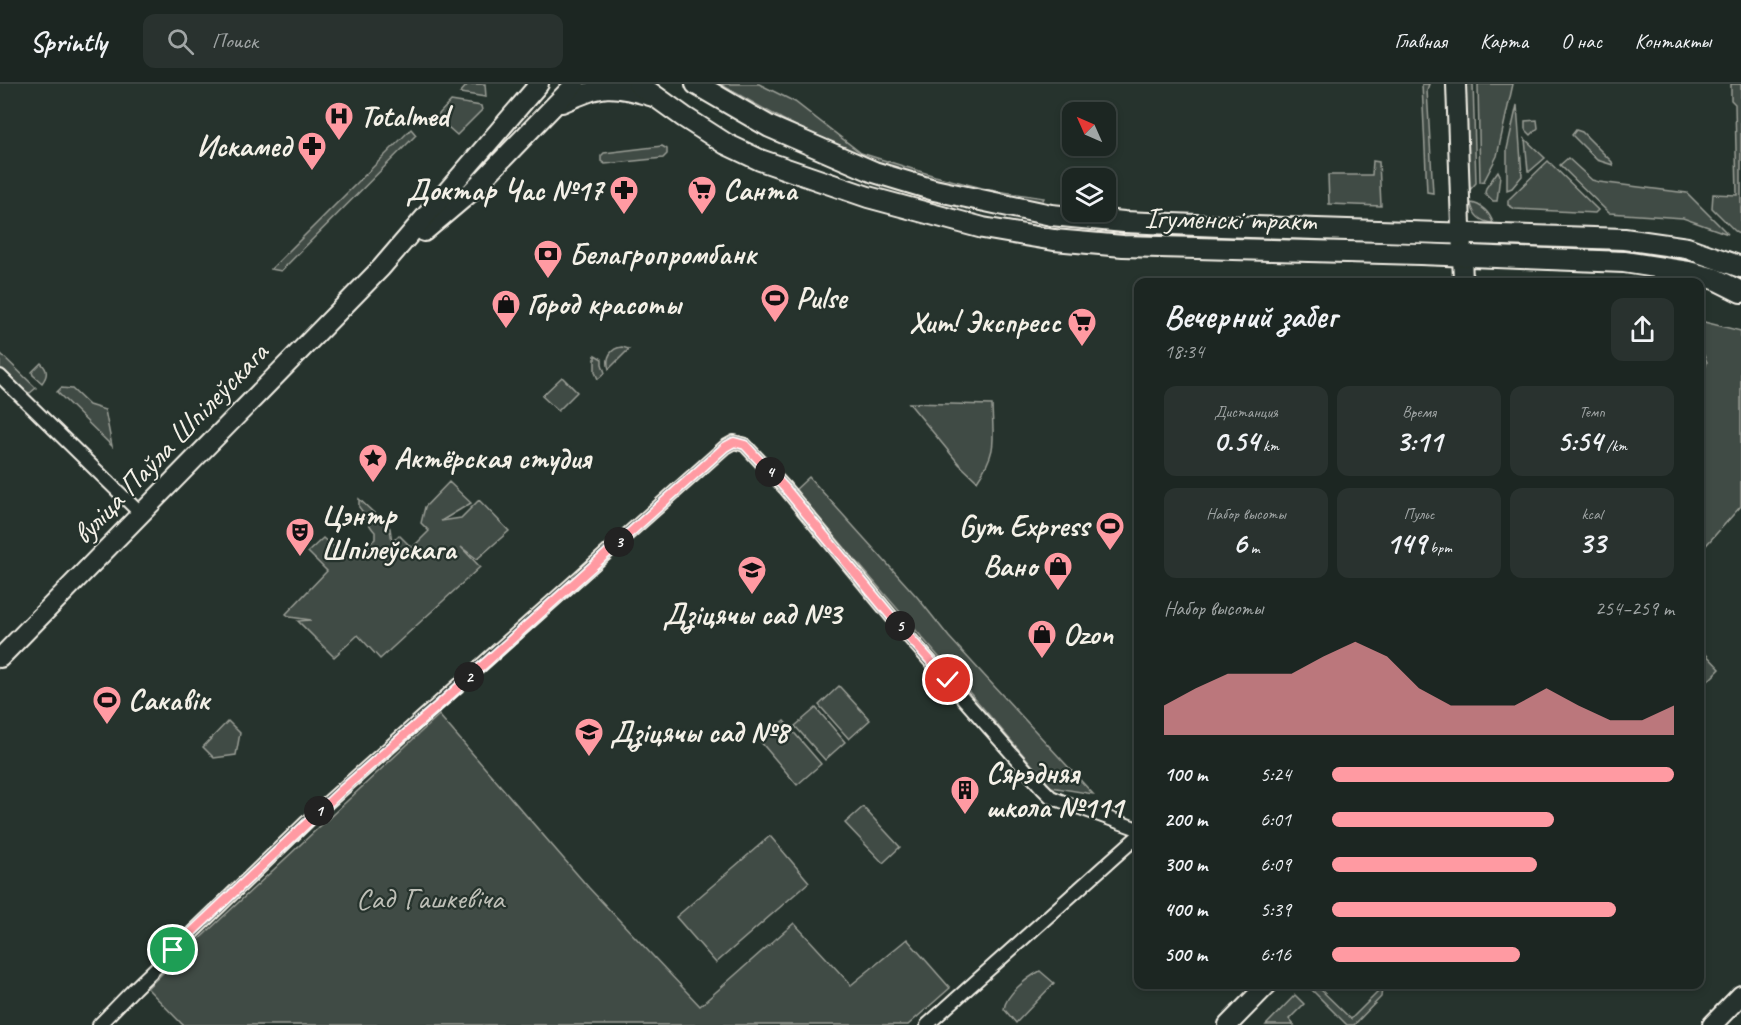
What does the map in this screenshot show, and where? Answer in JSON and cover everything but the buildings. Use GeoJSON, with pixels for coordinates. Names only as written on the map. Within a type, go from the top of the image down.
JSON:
{"type":"FeatureCollection","features":[{"type":"Feature","properties":{"kind":"main road","name":"Ігуменскі тракт"},"geometry":{"type":"LineString","coordinates":[[638,84],[726,144],[760,160],[868,197],[983,228],[1054,240],[1123,246],[1574,259],[1657,266],[1715,279],[1741,292]]}},
{"type":"Feature","properties":{"kind":"main road","name":"Ігуменскі тракт"},"geometry":{"type":"LineString","coordinates":[[696,84],[770,127],[874,172],[934,190],[1051,215],[1156,223],[1586,237],[1657,242],[1687,249],[1741,267]]}},
{"type":"Feature","properties":{"kind":"street","name":"вуліца Паўла Шпілеўскага"},"geometry":{"type":"LineString","coordinates":[[0,658],[381,268],[539,84]]}},
{"type":"Feature","properties":{"kind":"street","name":"вуліца Паўла Шпілеўскага"},"geometry":{"type":"LineString","coordinates":[[381,268],[470,193],[575,84]]}},
{"type":"Feature","properties":{"kind":"street"},"geometry":{"type":"LineString","coordinates":[[1456,84],[1463,278]]}},
{"type":"Feature","properties":{"kind":"street"},"geometry":{"type":"LineString","coordinates":[[550,109],[589,91],[608,87],[658,98]]}},
{"type":"Feature","properties":{"kind":"street"},"geometry":{"type":"LineString","coordinates":[[0,376],[140,513]]}},
{"type":"Feature","properties":{"kind":"street"},"geometry":{"type":"LineString","coordinates":[[99,1025],[318,811],[725,447],[734,442],[745,445],[785,488],[900,627],[1041,788],[1051,797],[1134,828]]}},
{"type":"Feature","properties":{"kind":"street"},"geometry":{"type":"LineString","coordinates":[[927,1025],[1134,840]]}},
{"type":"Feature","properties":{"kind":"street"},"geometry":{"type":"LineString","coordinates":[[1228,1025],[1263,989]]}},
{"type":"Feature","properties":{"kind":"street"},"geometry":{"type":"LineString","coordinates":[[1712,1025],[1741,995]]}},
{"type":"Feature","properties":{"kind":"green space"},"geometry":{"type":"Polygon","coordinates":[[[468,84],[485,84],[486,97],[460,93],[468,84]]]}},
{"type":"Feature","properties":{"kind":"green space"},"geometry":{"type":"Polygon","coordinates":[[[720,84],[759,84],[795,102],[861,153],[990,190],[1044,198],[1035,206],[996,199],[857,157],[720,84]]]}},
{"type":"Feature","properties":{"kind":"green space"},"geometry":{"type":"Polygon","coordinates":[[[1422,84],[1429,84],[1427,90],[1433,193],[1427,192],[1422,84]]]}},
{"type":"Feature","properties":{"kind":"green space"},"geometry":{"type":"Polygon","coordinates":[[[1464,84],[1473,84],[1476,183],[1469,191],[1464,84]]]}},
{"type":"Feature","properties":{"kind":"green space"},"geometry":{"type":"Polygon","coordinates":[[[1478,84],[1513,84],[1497,156],[1484,181],[1480,182],[1478,84]]]}},
{"type":"Feature","properties":{"kind":"green space"},"geometry":{"type":"Polygon","coordinates":[[[1731,84],[1741,84],[1741,234],[1712,208],[1713,194],[1737,195],[1735,104],[1731,100],[1731,84]]]}},
{"type":"Feature","properties":{"kind":"green space"},"geometry":{"type":"Polygon","coordinates":[[[451,101],[481,106],[482,110],[457,135],[439,119],[439,114],[451,101]]]}},
{"type":"Feature","properties":{"kind":"green space"},"geometry":{"type":"Polygon","coordinates":[[[1517,105],[1522,176],[1512,188],[1507,190],[1507,149],[1517,105]]]}},
{"type":"Feature","properties":{"kind":"green space"},"geometry":{"type":"Polygon","coordinates":[[[1537,120],[1538,128],[1531,135],[1525,129],[1525,121],[1537,120]]]}},
{"type":"Feature","properties":{"kind":"green space"},"geometry":{"type":"Polygon","coordinates":[[[411,129],[416,135],[281,271],[271,269],[411,129]]]}},
{"type":"Feature","properties":{"kind":"green space"},"geometry":{"type":"Polygon","coordinates":[[[1576,130],[1582,132],[1613,165],[1597,160],[1572,135],[1576,130]]]}},
{"type":"Feature","properties":{"kind":"green space"},"geometry":{"type":"Polygon","coordinates":[[[1525,139],[1545,158],[1530,171],[1528,171],[1525,139]]]}},
{"type":"Feature","properties":{"kind":"green space"},"geometry":{"type":"Polygon","coordinates":[[[662,146],[667,149],[667,154],[663,158],[605,164],[601,161],[604,153],[662,146]]]}},
{"type":"Feature","properties":{"kind":"green space"},"geometry":{"type":"Polygon","coordinates":[[[1568,158],[1592,180],[1687,193],[1728,234],[1683,218],[1609,213],[1560,165],[1568,158]]]}},
{"type":"Feature","properties":{"kind":"green space"},"geometry":{"type":"Polygon","coordinates":[[[1373,161],[1379,162],[1381,206],[1329,204],[1328,175],[1372,175],[1373,161]]]}},
{"type":"Feature","properties":{"kind":"green space"},"geometry":{"type":"Polygon","coordinates":[[[1548,161],[1598,210],[1595,213],[1515,209],[1508,205],[1508,200],[1548,161]]]}},
{"type":"Feature","properties":{"kind":"green space"},"geometry":{"type":"Polygon","coordinates":[[[1498,171],[1500,175],[1497,201],[1493,201],[1485,193],[1498,171]]]}},
{"type":"Feature","properties":{"kind":"green space"},"geometry":{"type":"Polygon","coordinates":[[[1471,203],[1485,210],[1493,223],[1478,217],[1471,203]]]}},
{"type":"Feature","properties":{"kind":"green space"},"geometry":{"type":"Polygon","coordinates":[[[1704,322],[1741,331],[1741,506],[1704,548],[1704,371],[1707,362],[1704,356],[1704,322]]]}},
{"type":"Feature","properties":{"kind":"green space"},"geometry":{"type":"Polygon","coordinates":[[[622,347],[629,349],[609,369],[610,354],[622,347]]]}},
{"type":"Feature","properties":{"kind":"green space"},"geometry":{"type":"Polygon","coordinates":[[[0,353],[36,388],[30,393],[23,391],[0,369],[0,353]]]}},
{"type":"Feature","properties":{"kind":"green space"},"geometry":{"type":"Polygon","coordinates":[[[595,355],[602,359],[605,373],[598,379],[595,372],[595,355]]]}},
{"type":"Feature","properties":{"kind":"green space"},"geometry":{"type":"Polygon","coordinates":[[[41,363],[46,373],[42,383],[32,372],[41,363]]]}},
{"type":"Feature","properties":{"kind":"green space"},"geometry":{"type":"Polygon","coordinates":[[[562,377],[577,392],[558,411],[542,396],[562,377]]]}},
{"type":"Feature","properties":{"kind":"green space"},"geometry":{"type":"Polygon","coordinates":[[[61,388],[72,389],[89,405],[105,410],[112,446],[57,392],[61,388]]]}},
{"type":"Feature","properties":{"kind":"green space"},"geometry":{"type":"Polygon","coordinates":[[[909,403],[992,405],[993,445],[984,470],[977,481],[959,464],[909,403]]]}},
{"type":"Feature","properties":{"kind":"green space"},"geometry":{"type":"Polygon","coordinates":[[[809,477],[918,598],[949,637],[1093,794],[1051,787],[795,490],[809,477]]]}},
{"type":"Feature","properties":{"kind":"green space"},"geometry":{"type":"Polygon","coordinates":[[[449,482],[471,503],[441,521],[461,518],[479,500],[509,531],[477,559],[461,547],[480,567],[380,659],[358,635],[334,657],[298,621],[311,620],[290,617],[286,614],[327,571],[308,552],[323,538],[339,550],[356,557],[375,539],[375,532],[359,507],[359,499],[390,528],[392,542],[399,535],[412,548],[429,531],[421,523],[425,507],[449,482]]]}},
{"type":"Feature","properties":{"kind":"green space"},"geometry":{"type":"Polygon","coordinates":[[[1704,652],[1720,669],[1704,685],[1704,652]]]}},
{"type":"Feature","properties":{"kind":"green space"},"geometry":{"type":"Polygon","coordinates":[[[839,686],[870,720],[849,739],[819,705],[839,686]]]}},
{"type":"Feature","properties":{"kind":"green space"},"geometry":{"type":"Polygon","coordinates":[[[816,708],[845,742],[825,760],[795,726],[816,708]]]}},
{"type":"Feature","properties":{"kind":"green space","name":"Сад Гашкевіча"},"geometry":{"type":"Polygon","coordinates":[[[439,715],[589,888],[700,1006],[794,923],[851,985],[907,939],[950,988],[908,1025],[183,1025],[147,988],[439,715]]]}},
{"type":"Feature","properties":{"kind":"green space"},"geometry":{"type":"Polygon","coordinates":[[[228,721],[240,733],[236,755],[214,758],[203,747],[228,721]]]}},
{"type":"Feature","properties":{"kind":"green space"},"geometry":{"type":"Polygon","coordinates":[[[784,721],[821,764],[797,785],[760,741],[784,721]]]}},
{"type":"Feature","properties":{"kind":"green space"},"geometry":{"type":"Polygon","coordinates":[[[863,807],[900,847],[883,863],[845,823],[863,807]]]}},
{"type":"Feature","properties":{"kind":"green space"},"geometry":{"type":"Polygon","coordinates":[[[770,836],[809,882],[716,963],[676,917],[770,836]]]}},
{"type":"Feature","properties":{"kind":"green space"},"geometry":{"type":"Polygon","coordinates":[[[1040,971],[1054,983],[1016,1023],[1004,1009],[1006,1003],[1018,987],[1040,971]]]}},
{"type":"Feature","properties":{"kind":"green space"},"geometry":{"type":"Polygon","coordinates":[[[1311,989],[1320,989],[1351,1019],[1382,989],[1381,997],[1354,1025],[1347,1025],[1311,989]]]}},
{"type":"Feature","properties":{"kind":"green space"},"geometry":{"type":"Polygon","coordinates":[[[1295,995],[1304,1004],[1289,1019],[1294,1025],[1266,1025],[1295,995]]]}},
{"type":"Feature","properties":{"kind":"place","name":"Totalmed"},"geometry":{"type":"Point","coordinates":[339,142]}},
{"type":"Feature","properties":{"kind":"place","name":"Искамед"},"geometry":{"type":"Point","coordinates":[312,172]}},
{"type":"Feature","properties":{"kind":"place","name":"Доктар Час №17"},"geometry":{"type":"Point","coordinates":[624,216]}},
{"type":"Feature","properties":{"kind":"place","name":"Санта"},"geometry":{"type":"Point","coordinates":[702,216]}},
{"type":"Feature","properties":{"kind":"place","name":"Белагропромбанк"},"geometry":{"type":"Point","coordinates":[548,280]}},
{"type":"Feature","properties":{"kind":"place","name":"Pulse"},"geometry":{"type":"Point","coordinates":[775,324]}},
{"type":"Feature","properties":{"kind":"place","name":"Город красоты"},"geometry":{"type":"Point","coordinates":[506,330]}},
{"type":"Feature","properties":{"kind":"place","name":"Хит! Экспресс"},"geometry":{"type":"Point","coordinates":[1082,348]}},
{"type":"Feature","properties":{"kind":"place","name":"Актёрская студия"},"geometry":{"type":"Point","coordinates":[373,484]}},
{"type":"Feature","properties":{"kind":"place","name":"Gym Express"},"geometry":{"type":"Point","coordinates":[1110,552]}},
{"type":"Feature","properties":{"kind":"place","name":"Цэнтр Шпілеўскага"},"geometry":{"type":"Point","coordinates":[300,558]}},
{"type":"Feature","properties":{"kind":"place","name":"Вано"},"geometry":{"type":"Point","coordinates":[1058,592]}},
{"type":"Feature","properties":{"kind":"place","name":"Дзіцячы сад №3"},"geometry":{"type":"Point","coordinates":[752,596]}},
{"type":"Feature","properties":{"kind":"place","name":"Ozon"},"geometry":{"type":"Point","coordinates":[1042,660]}},
{"type":"Feature","properties":{"kind":"place","name":"Сакавік"},"geometry":{"type":"Point","coordinates":[107,726]}},
{"type":"Feature","properties":{"kind":"place","name":"Дзіцячы сад №8"},"geometry":{"type":"Point","coordinates":[589,758]}},
{"type":"Feature","properties":{"kind":"place","name":"Сярэдняя школа №111"},"geometry":{"type":"Point","coordinates":[965,816]}},
{"type":"Feature","properties":{"kind":"route"},"geometry":{"type":"LineString","coordinates":[[173,950],[298,830],[404,733],[441,703],[725,447],[734,442],[745,445],[785,488],[900,627],[948,680]]}}]}
